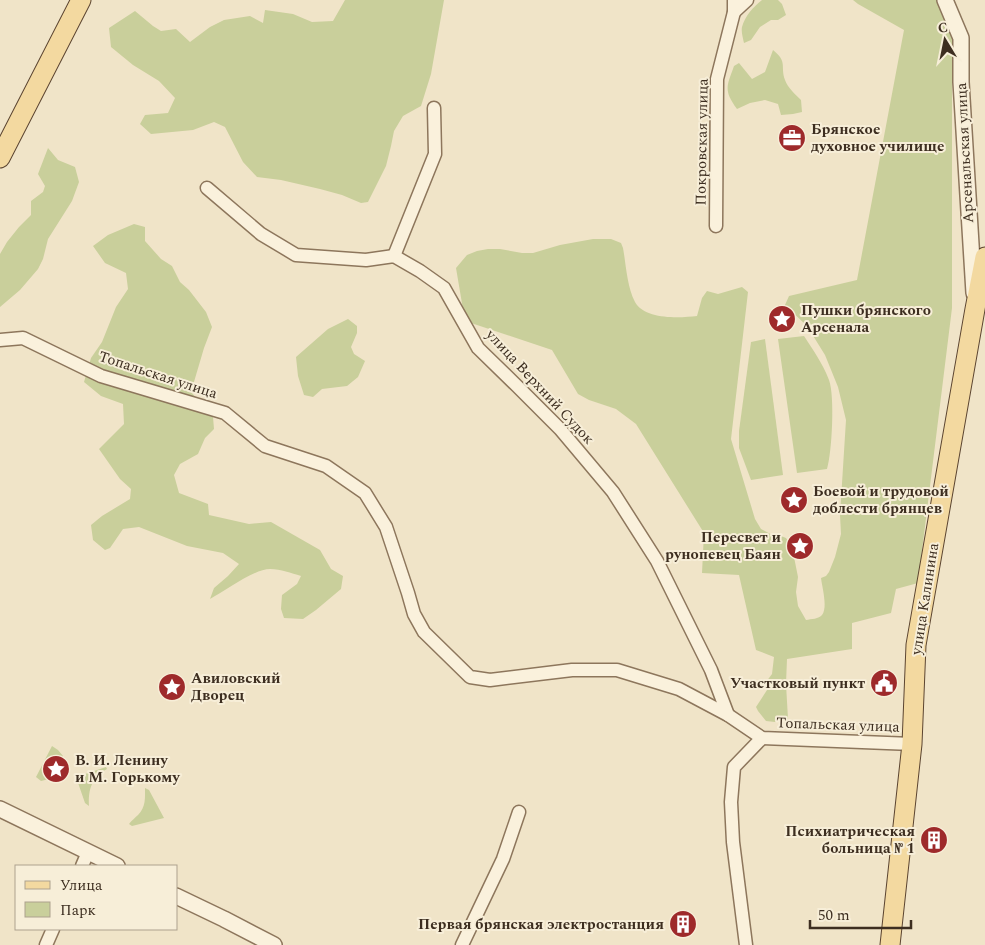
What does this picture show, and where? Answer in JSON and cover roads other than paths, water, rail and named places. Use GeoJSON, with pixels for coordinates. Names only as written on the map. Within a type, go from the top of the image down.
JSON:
{"type":"FeatureCollection","features":[{"type":"Feature","properties":{"kind":"main road"},"geometry":{"type":"LineString","coordinates":[[0,158],[81,0]]}},
{"type":"Feature","properties":{"kind":"main road","name":"улица Калинина"},"geometry":{"type":"LineString","coordinates":[[890,945],[912,744],[916,645],[985,256]]}},
{"type":"Feature","properties":{"kind":"street"},"geometry":{"type":"LineString","coordinates":[[734,6],[748,0]]}},
{"type":"Feature","properties":{"kind":"street","name":"Арсенальская улица"},"geometry":{"type":"LineString","coordinates":[[945,0],[961,38],[961,82],[975,309]]}},
{"type":"Feature","properties":{"kind":"street","name":"Покровская улица"},"geometry":{"type":"LineString","coordinates":[[716,226],[717,79],[734,6]]}},
{"type":"Feature","properties":{"kind":"street"},"geometry":{"type":"LineString","coordinates":[[207,188],[261,234],[296,255],[366,260],[394,256],[435,154],[434,108]]}},
{"type":"Feature","properties":{"kind":"street","name":"улица Верхний Судок"},"geometry":{"type":"LineString","coordinates":[[394,256],[444,288],[478,348],[560,429],[613,492],[657,561],[712,670],[728,715]]}},
{"type":"Feature","properties":{"kind":"street","name":"Топальская улица"},"geometry":{"type":"LineString","coordinates":[[0,340],[23,338],[100,376],[225,413],[265,446],[326,466],[365,493],[386,527],[414,614],[424,632],[470,677],[490,680],[572,670],[617,670],[680,689],[728,715],[762,738],[912,744]]}},
{"type":"Feature","properties":{"kind":"street"},"geometry":{"type":"LineString","coordinates":[[746,945],[733,842],[731,802],[734,767],[762,738]]}},
{"type":"Feature","properties":{"kind":"street"},"geometry":{"type":"LineString","coordinates":[[0,808],[115,865]]}},
{"type":"Feature","properties":{"kind":"street"},"geometry":{"type":"LineString","coordinates":[[462,945],[504,859],[519,812]]}},
{"type":"Feature","properties":{"kind":"street"},"geometry":{"type":"LineString","coordinates":[[82,865],[88,852]]}},
{"type":"Feature","properties":{"kind":"street"},"geometry":{"type":"LineString","coordinates":[[178,897],[274,945]]}},
{"type":"Feature","properties":{"kind":"street"},"geometry":{"type":"LineString","coordinates":[[46,945],[53,930]]}},
{"type":"Feature","properties":{"kind":"place","name":"Брянское духовное училище"},"geometry":{"type":"Point","coordinates":[792,138]}},
{"type":"Feature","properties":{"kind":"place","name":"Пушки брянского Арсенала"},"geometry":{"type":"Point","coordinates":[782,319]}},
{"type":"Feature","properties":{"kind":"place","name":"Боевой и трудовой доблести брянцев"},"geometry":{"type":"Point","coordinates":[794,500]}},
{"type":"Feature","properties":{"kind":"place","name":"Пересвет и рунопевец Баян"},"geometry":{"type":"Point","coordinates":[800,546]}},
{"type":"Feature","properties":{"kind":"place","name":"Участковый пункт"},"geometry":{"type":"Point","coordinates":[884,683]}},
{"type":"Feature","properties":{"kind":"place","name":"Авиловский Дворец"},"geometry":{"type":"Point","coordinates":[172,687]}},
{"type":"Feature","properties":{"kind":"place","name":"В. И. Ленину и М. Горькому"},"geometry":{"type":"Point","coordinates":[56,769]}},
{"type":"Feature","properties":{"kind":"place","name":"Психиатрическая больница № 1"},"geometry":{"type":"Point","coordinates":[934,840]}},
{"type":"Feature","properties":{"kind":"place","name":"Первая брянская электростанция"},"geometry":{"type":"Point","coordinates":[683,924]}}]}
